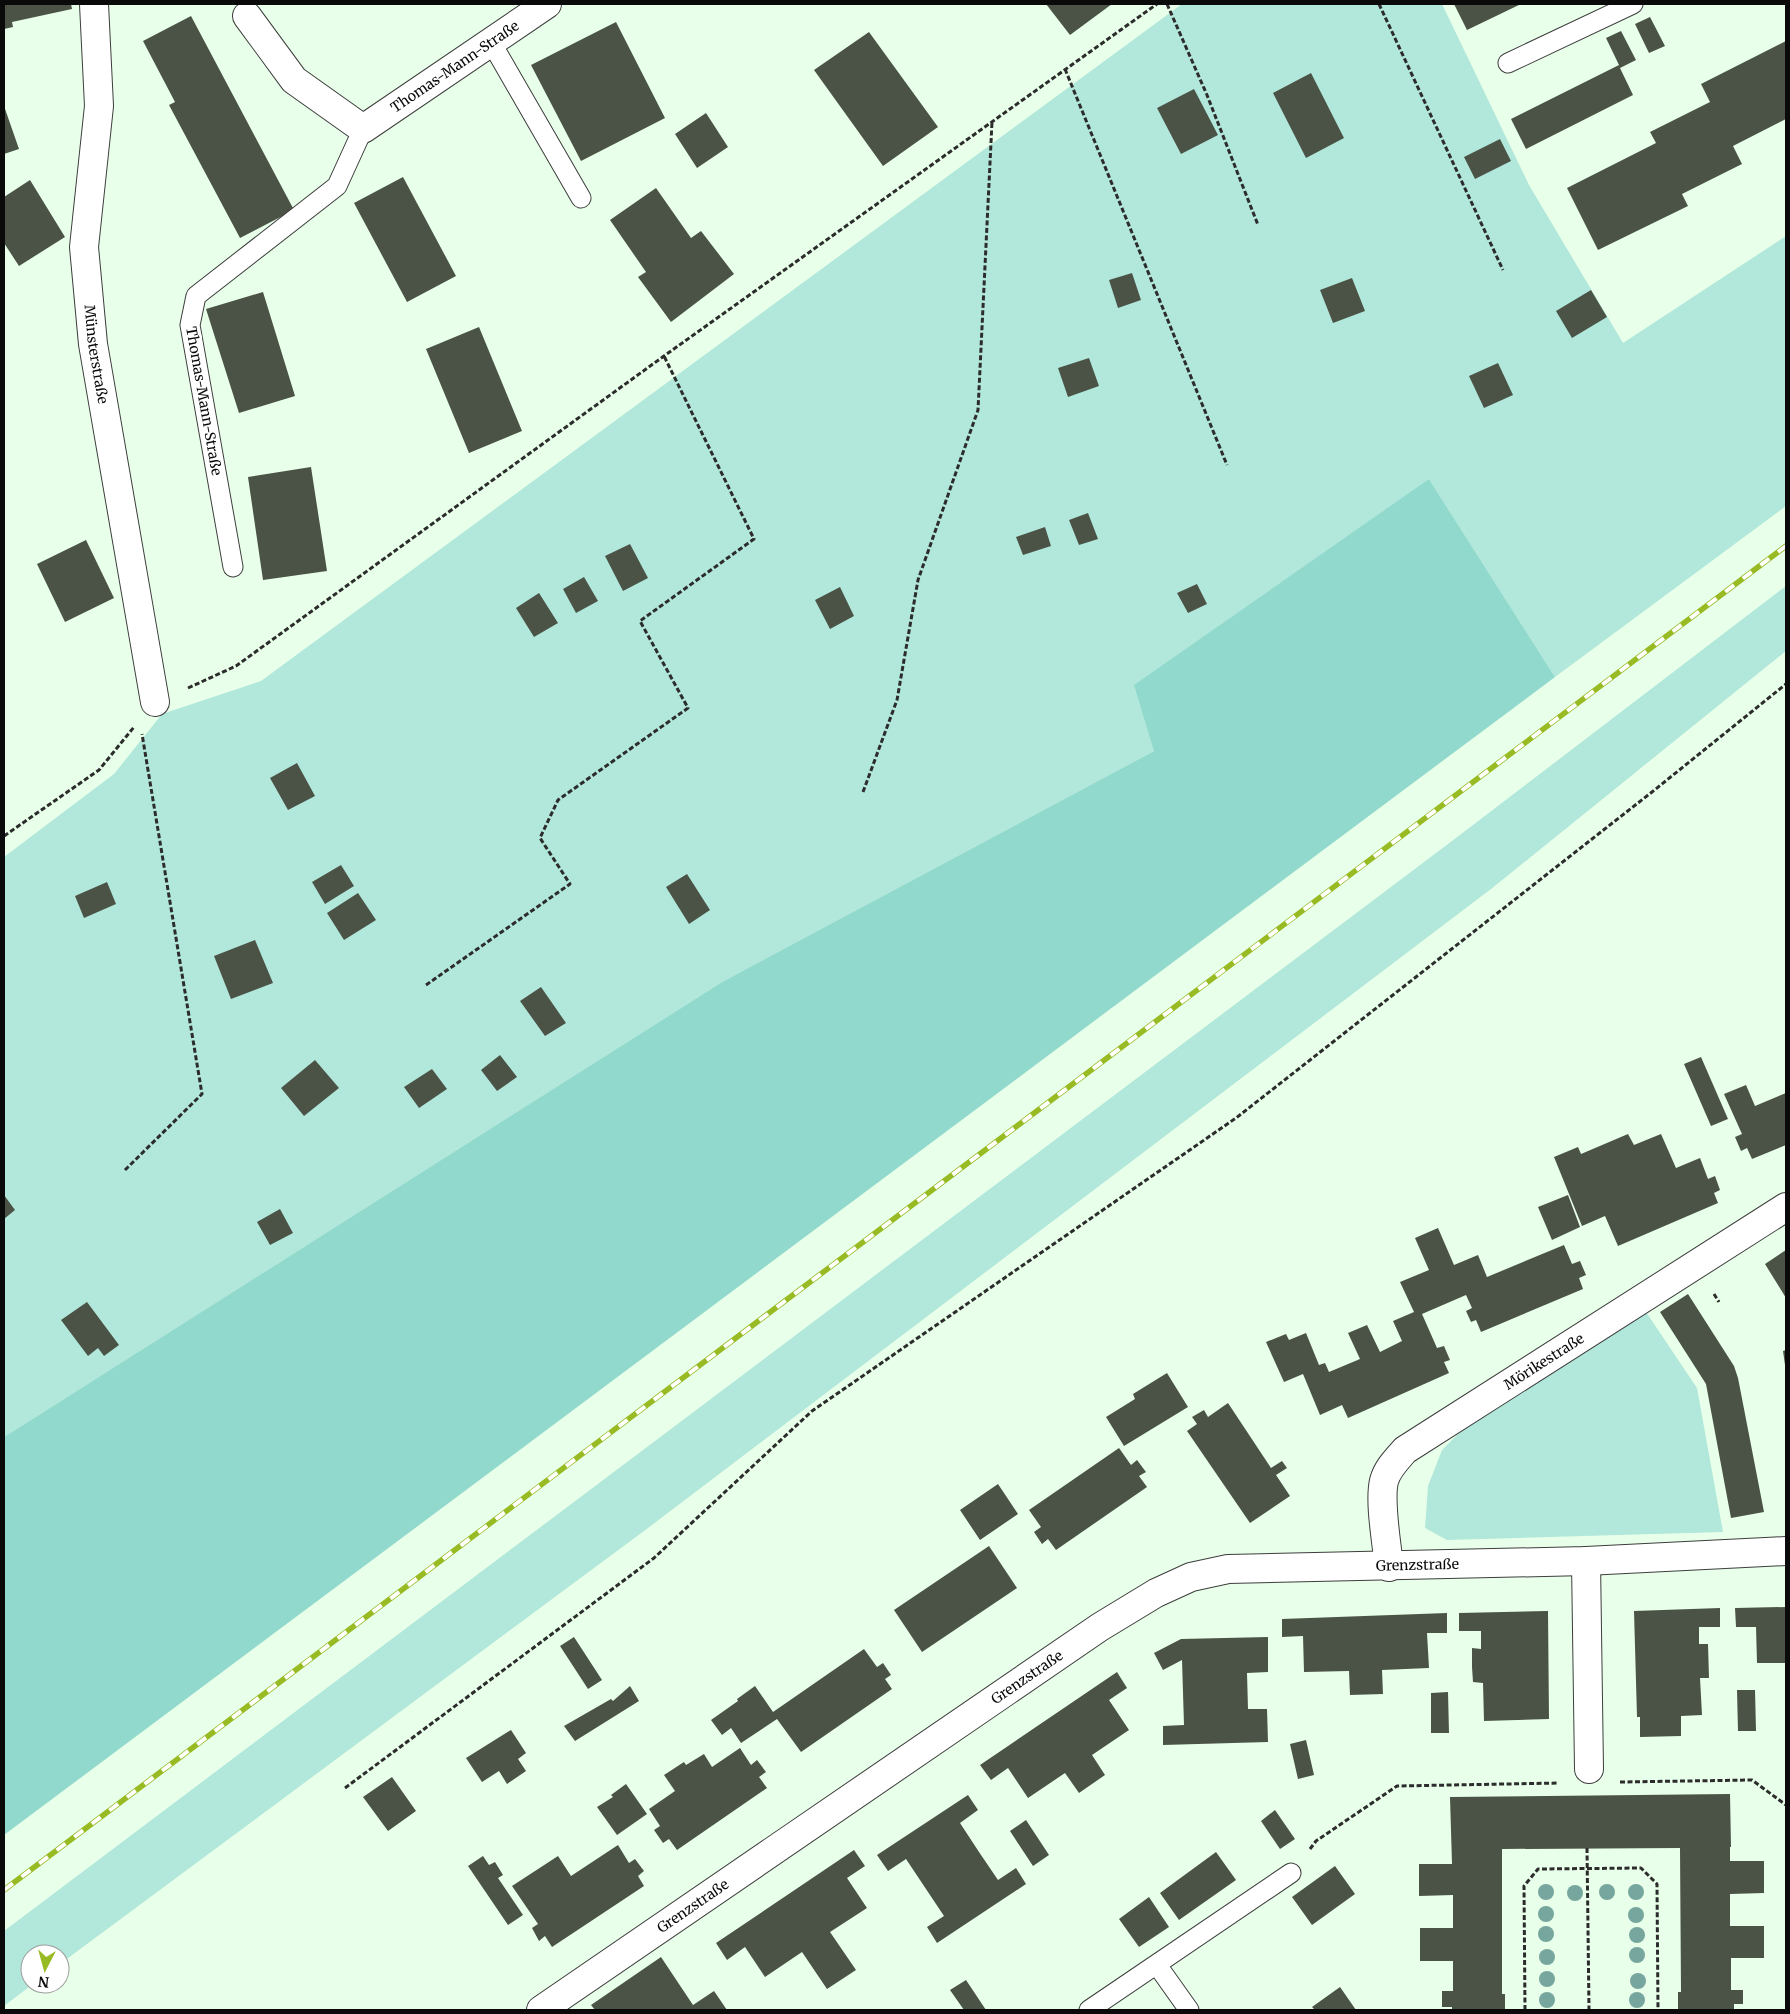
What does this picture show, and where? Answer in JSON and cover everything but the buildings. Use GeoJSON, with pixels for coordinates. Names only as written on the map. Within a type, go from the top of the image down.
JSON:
{"type":"FeatureCollection","features":[{"type":"Feature","properties":{"kind":"street","name":"Münsterstraße"},"geometry":{"type":"LineString","coordinates":[[94,4],[99,106],[84,247],[93,344],[148,711]]}},
{"type":"Feature","properties":{"kind":"street","name":"Thomas-Mann-Straße"},"geometry":{"type":"LineString","coordinates":[[363,129],[547,4]]}},
{"type":"Feature","properties":{"kind":"street"},"geometry":{"type":"LineString","coordinates":[[248,16],[294,80],[363,129]]}},
{"type":"Feature","properties":{"kind":"street","name":"Mörikestraße"},"geometry":{"type":"LineString","coordinates":[[1389,1567],[1383,1501],[1384,1482],[1391,1465],[1406,1450],[1786,1208]]}},
{"type":"Feature","properties":{"kind":"street","name":"Grenzstraße"},"geometry":{"type":"LineString","coordinates":[[541,2010],[1100,1627],[1156,1593],[1192,1577],[1228,1569],[1389,1567],[1586,1561],[1786,1551]]}},
{"type":"Feature","properties":{"kind":"street"},"geometry":{"type":"LineString","coordinates":[[1586,1561],[1589,1769]]}},
{"type":"Feature","properties":{"kind":"lane"},"geometry":{"type":"LineString","coordinates":[[1508,63],[1633,4]]}},
{"type":"Feature","properties":{"kind":"lane"},"geometry":{"type":"LineString","coordinates":[[491,42],[581,198]]}},
{"type":"Feature","properties":{"kind":"lane","name":"Thomas-Mann-Straße"},"geometry":{"type":"LineString","coordinates":[[233,567],[190,325],[196,296],[337,186],[363,129]]}},
{"type":"Feature","properties":{"kind":"lane"},"geometry":{"type":"LineString","coordinates":[[1090,2010],[1291,1873]]}},
{"type":"Feature","properties":{"kind":"lane"},"geometry":{"type":"LineString","coordinates":[[1156,1965],[1189,2010]]}},
{"type":"Feature","properties":{"kind":"path"},"geometry":{"type":"LineString","coordinates":[[4,836],[98,770],[148,711],[236,666],[664,356],[1157,4]]}},
{"type":"Feature","properties":{"kind":"path"},"geometry":{"type":"LineString","coordinates":[[1167,4],[1207,95],[1258,225]]}},
{"type":"Feature","properties":{"kind":"path"},"geometry":{"type":"LineString","coordinates":[[1379,4],[1503,270]]}},
{"type":"Feature","properties":{"kind":"path"},"geometry":{"type":"LineString","coordinates":[[1065,70],[1227,465]]}},
{"type":"Feature","properties":{"kind":"path"},"geometry":{"type":"LineString","coordinates":[[863,792],[897,700],[918,580],[978,410],[992,121]]}},
{"type":"Feature","properties":{"kind":"path"},"geometry":{"type":"LineString","coordinates":[[426,985],[570,884],[540,838],[558,800],[688,708],[640,621],[754,539],[664,356]]}},
{"type":"Feature","properties":{"kind":"path"},"geometry":{"type":"LineString","coordinates":[[345,1788],[654,1558],[812,1411],[1236,1118],[1644,799],[1786,684]]}},
{"type":"Feature","properties":{"kind":"path"},"geometry":{"type":"LineString","coordinates":[[125,1170],[202,1094],[148,711]]}},
{"type":"Feature","properties":{"kind":"path"},"geometry":{"type":"LineString","coordinates":[[1729,1780],[1752,1780],[1786,1805]]}},
{"type":"Feature","properties":{"kind":"path"},"geometry":{"type":"LineString","coordinates":[[1291,1873],[1316,1841],[1398,1786],[1449,1785]]}},
{"type":"Feature","properties":{"kind":"path"},"geometry":{"type":"LineString","coordinates":[[1587,1848],[1589,2010]]}},
{"type":"Feature","properties":{"kind":"path"},"geometry":{"type":"LineString","coordinates":[[1525,2010],[1524,1886],[1538,1869],[1587,1868],[1642,1868],[1657,1884],[1658,2010]]}},
{"type":"Feature","properties":{"kind":"shaded area"},"geometry":{"type":"Polygon","coordinates":[[[1182,4],[1442,4],[1529,185],[1623,343],[1786,236],[1786,506],[1555,677],[1429,479],[1154,751],[722,982],[4,1437],[4,857],[114,774],[162,714],[261,681],[1182,4]]]}},
{"type":"Feature","properties":{"kind":"shaded area"},"geometry":{"type":"Polygon","coordinates":[[[1429,479],[1555,677],[4,1835],[4,1437],[722,982],[1154,751],[1134,685],[1429,479]]]}},
{"type":"Feature","properties":{"kind":"shaded area"},"geometry":{"type":"Polygon","coordinates":[[[1786,586],[1786,651],[1491,889],[644,1531],[70,1957],[70,1944],[20,1944],[20,1994],[4,2006],[4,1931],[1452,841],[1786,586]]]}},
{"type":"Feature","properties":{"kind":"shaded area"},"geometry":{"type":"Polygon","coordinates":[[[1644,1309],[1697,1388],[1723,1532],[1447,1540],[1425,1528],[1428,1486],[1442,1450],[1481,1411],[1644,1309]]]}},
{"type":"Feature","properties":{"kind":"railway"},"geometry":{"type":"LineString","coordinates":[[4,1890],[1786,546]]}}]}
